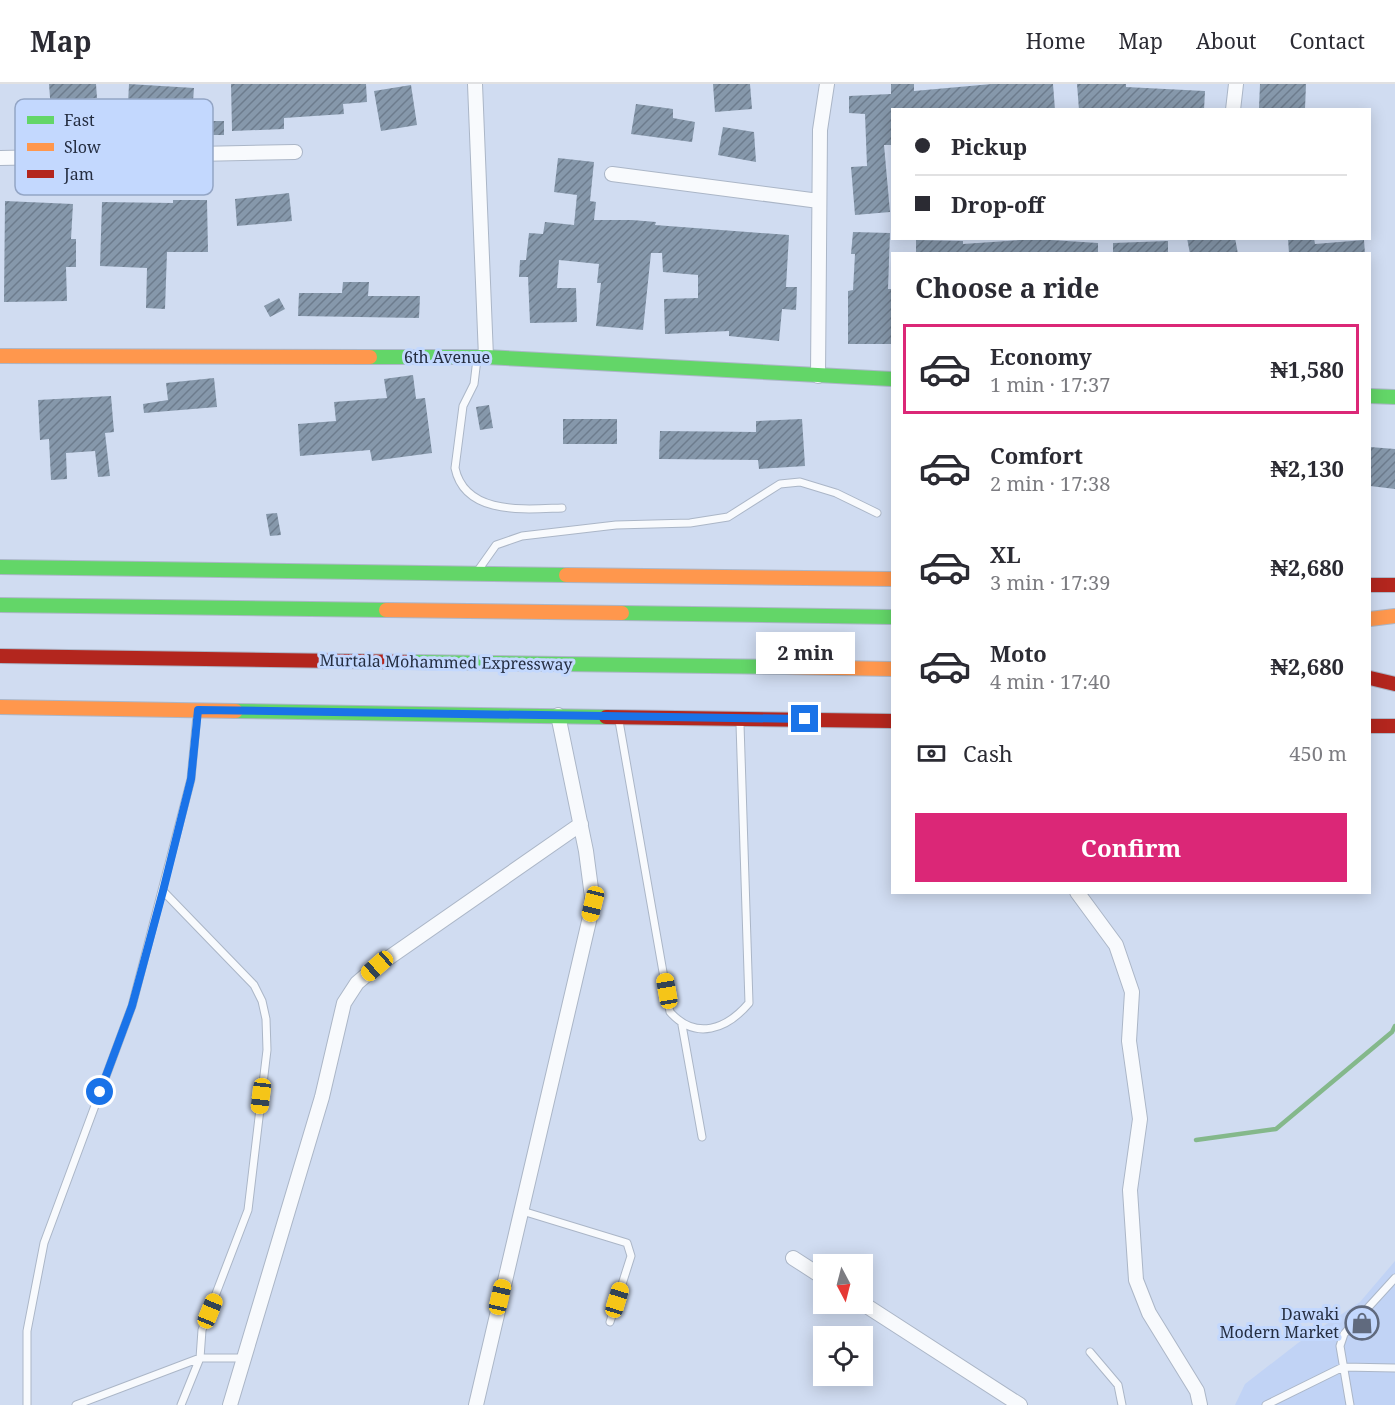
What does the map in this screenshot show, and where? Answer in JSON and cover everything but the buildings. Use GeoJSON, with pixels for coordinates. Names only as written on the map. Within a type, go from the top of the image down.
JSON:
{"type":"FeatureCollection","features":[{"type":"Feature","properties":{"kind":"main road","name":"6th Avenue"},"geometry":{"type":"LineString","coordinates":[[0,356],[482,357],[891,379]]}},
{"type":"Feature","properties":{"kind":"main road"},"geometry":{"type":"LineString","coordinates":[[1371,396],[1395,397]]}},
{"type":"Feature","properties":{"kind":"main road"},"geometry":{"type":"LineString","coordinates":[[0,567],[891,579]]}},
{"type":"Feature","properties":{"kind":"main road"},"geometry":{"type":"LineString","coordinates":[[1371,585],[1395,585]]}},
{"type":"Feature","properties":{"kind":"main road"},"geometry":{"type":"LineString","coordinates":[[0,605],[891,617]]}},
{"type":"Feature","properties":{"kind":"main road"},"geometry":{"type":"LineString","coordinates":[[1371,621],[1395,616]]}},
{"type":"Feature","properties":{"kind":"main road"},"geometry":{"type":"LineString","coordinates":[[1371,621],[1395,624]]}},
{"type":"Feature","properties":{"kind":"main road","name":"Murtala Mohammed Expressway"},"geometry":{"type":"LineString","coordinates":[[0,656],[891,669]]}},
{"type":"Feature","properties":{"kind":"main road"},"geometry":{"type":"LineString","coordinates":[[1371,677],[1395,676]]}},
{"type":"Feature","properties":{"kind":"main road"},"geometry":{"type":"LineString","coordinates":[[1371,677],[1395,684]]}},
{"type":"Feature","properties":{"kind":"main road"},"geometry":{"type":"LineString","coordinates":[[0,707],[891,721]]}},
{"type":"Feature","properties":{"kind":"main road"},"geometry":{"type":"LineString","coordinates":[[1371,726],[1395,726]]}},
{"type":"Feature","properties":{"kind":"street"},"geometry":{"type":"LineString","coordinates":[[475,84],[482,357]]}},
{"type":"Feature","properties":{"kind":"street"},"geometry":{"type":"LineString","coordinates":[[818,376],[820,130],[827,84]]}},
{"type":"Feature","properties":{"kind":"street"},"geometry":{"type":"LineString","coordinates":[[1233,108],[1236,84]]}},
{"type":"Feature","properties":{"kind":"street"},"geometry":{"type":"LineString","coordinates":[[213,154],[295,152]]}},
{"type":"Feature","properties":{"kind":"street"},"geometry":{"type":"LineString","coordinates":[[0,158],[15,158]]}},
{"type":"Feature","properties":{"kind":"street"},"geometry":{"type":"LineString","coordinates":[[612,174],[819,201]]}},
{"type":"Feature","properties":{"kind":"street"},"geometry":{"type":"LineString","coordinates":[[476,1405],[519,1210],[593,904],[558,715]]}},
{"type":"Feature","properties":{"kind":"street"},"geometry":{"type":"LineString","coordinates":[[230,1405],[322,1097],[344,1003],[357,983],[377,966],[580,824]]}},
{"type":"Feature","properties":{"kind":"street"},"geometry":{"type":"LineString","coordinates":[[1078,894],[1116,945],[1131,992],[1129,1041],[1140,1119],[1130,1190],[1136,1280],[1149,1312],[1197,1391],[1200,1405]]}},
{"type":"Feature","properties":{"kind":"street"},"geometry":{"type":"LineString","coordinates":[[793,1258],[813,1271]]}},
{"type":"Feature","properties":{"kind":"street"},"geometry":{"type":"LineString","coordinates":[[873,1310],[1020,1405]]}},
{"type":"Feature","properties":{"kind":"lane"},"geometry":{"type":"LineString","coordinates":[[482,357],[474,384],[463,406],[455,468],[457,477],[462,485],[482,501],[506,509],[562,508]]}},
{"type":"Feature","properties":{"kind":"lane"},"geometry":{"type":"LineString","coordinates":[[476,573],[495,545],[522,536],[616,525],[690,523],[728,517],[780,484],[800,482],[836,493],[877,513]]}},
{"type":"Feature","properties":{"kind":"lane"},"geometry":{"type":"LineString","coordinates":[[27,1405],[27,1330],[44,1243],[132,1006],[191,779],[198,710]]}},
{"type":"Feature","properties":{"kind":"lane"},"geometry":{"type":"LineString","coordinates":[[619,716],[670,1012],[682,1025],[701,1030],[735,1020],[749,1003],[740,718]]}},
{"type":"Feature","properties":{"kind":"lane"},"geometry":{"type":"LineString","coordinates":[[163,891],[254,986],[262,1001],[266,1019],[267,1050],[248,1210],[202,1330],[200,1358],[182,1405]]}},
{"type":"Feature","properties":{"kind":"lane"},"geometry":{"type":"LineString","coordinates":[[682,1025],[702,1137]]}},
{"type":"Feature","properties":{"kind":"lane"},"geometry":{"type":"LineString","coordinates":[[519,1210],[627,1243],[631,1256],[610,1322]]}},
{"type":"Feature","properties":{"kind":"lane"},"geometry":{"type":"LineString","coordinates":[[1350,1405],[1340,1346],[1344,1334],[1395,1278]]}},
{"type":"Feature","properties":{"kind":"lane"},"geometry":{"type":"LineString","coordinates":[[1090,1352],[1118,1385],[1122,1405]]}},
{"type":"Feature","properties":{"kind":"lane"},"geometry":{"type":"LineString","coordinates":[[76,1405],[200,1358],[244,1358]]}},
{"type":"Feature","properties":{"kind":"lane"},"geometry":{"type":"LineString","coordinates":[[1266,1405],[1343,1367],[1395,1368]]}},
{"type":"Feature","properties":{"kind":"shaded area","name":"Dawaki Modern Market"},"geometry":{"type":"Polygon","coordinates":[[[1395,1261],[1395,1405],[1235,1405],[1245,1384],[1298,1343],[1360,1302],[1395,1261]]]}},
{"type":"Feature","properties":{"kind":"waterway"},"geometry":{"type":"LineString","coordinates":[[1196,1140],[1276,1129],[1392,1032],[1395,1026]]}},
{"type":"Feature","properties":{"kind":"traffic: fast"},"geometry":{"type":"LineString","coordinates":[[370,357],[486,357],[891,379]]}},
{"type":"Feature","properties":{"kind":"traffic: fast"},"geometry":{"type":"LineString","coordinates":[[1371,396],[1395,397]]}},
{"type":"Feature","properties":{"kind":"traffic: fast"},"geometry":{"type":"LineString","coordinates":[[0,567],[566,575]]}},
{"type":"Feature","properties":{"kind":"traffic: fast"},"geometry":{"type":"LineString","coordinates":[[0,605],[386,610]]}},
{"type":"Feature","properties":{"kind":"traffic: fast"},"geometry":{"type":"LineString","coordinates":[[622,613],[891,617]]}},
{"type":"Feature","properties":{"kind":"traffic: fast"},"geometry":{"type":"LineString","coordinates":[[410,662],[785,667]]}},
{"type":"Feature","properties":{"kind":"traffic: fast"},"geometry":{"type":"LineString","coordinates":[[236,711],[606,717]]}},
{"type":"Feature","properties":{"kind":"traffic: slow"},"geometry":{"type":"LineString","coordinates":[[0,356],[370,357]]}},
{"type":"Feature","properties":{"kind":"traffic: slow"},"geometry":{"type":"LineString","coordinates":[[566,575],[891,579]]}},
{"type":"Feature","properties":{"kind":"traffic: slow"},"geometry":{"type":"LineString","coordinates":[[386,610],[622,613]]}},
{"type":"Feature","properties":{"kind":"traffic: slow"},"geometry":{"type":"LineString","coordinates":[[1371,619],[1395,616]]}},
{"type":"Feature","properties":{"kind":"traffic: slow"},"geometry":{"type":"LineString","coordinates":[[785,667],[891,669]]}},
{"type":"Feature","properties":{"kind":"traffic: slow"},"geometry":{"type":"LineString","coordinates":[[0,707],[236,711]]}},
{"type":"Feature","properties":{"kind":"traffic: jam"},"geometry":{"type":"LineString","coordinates":[[1371,585],[1395,585]]}},
{"type":"Feature","properties":{"kind":"traffic: jam"},"geometry":{"type":"LineString","coordinates":[[0,656],[410,662]]}},
{"type":"Feature","properties":{"kind":"traffic: jam"},"geometry":{"type":"LineString","coordinates":[[1371,678],[1395,684]]}},
{"type":"Feature","properties":{"kind":"traffic: jam"},"geometry":{"type":"LineString","coordinates":[[606,717],[891,721]]}},
{"type":"Feature","properties":{"kind":"traffic: jam"},"geometry":{"type":"LineString","coordinates":[[1371,726],[1395,726]]}},
{"type":"Feature","properties":{"kind":"place","name":"Dawaki Modern Market"},"geometry":{"type":"Point","coordinates":[1362,1323]}},
{"type":"Feature","properties":{"kind":"route"},"geometry":{"type":"LineString","coordinates":[[100,1092],[132,1006],[163,891],[191,779],[198,710],[805,719]]}}]}
